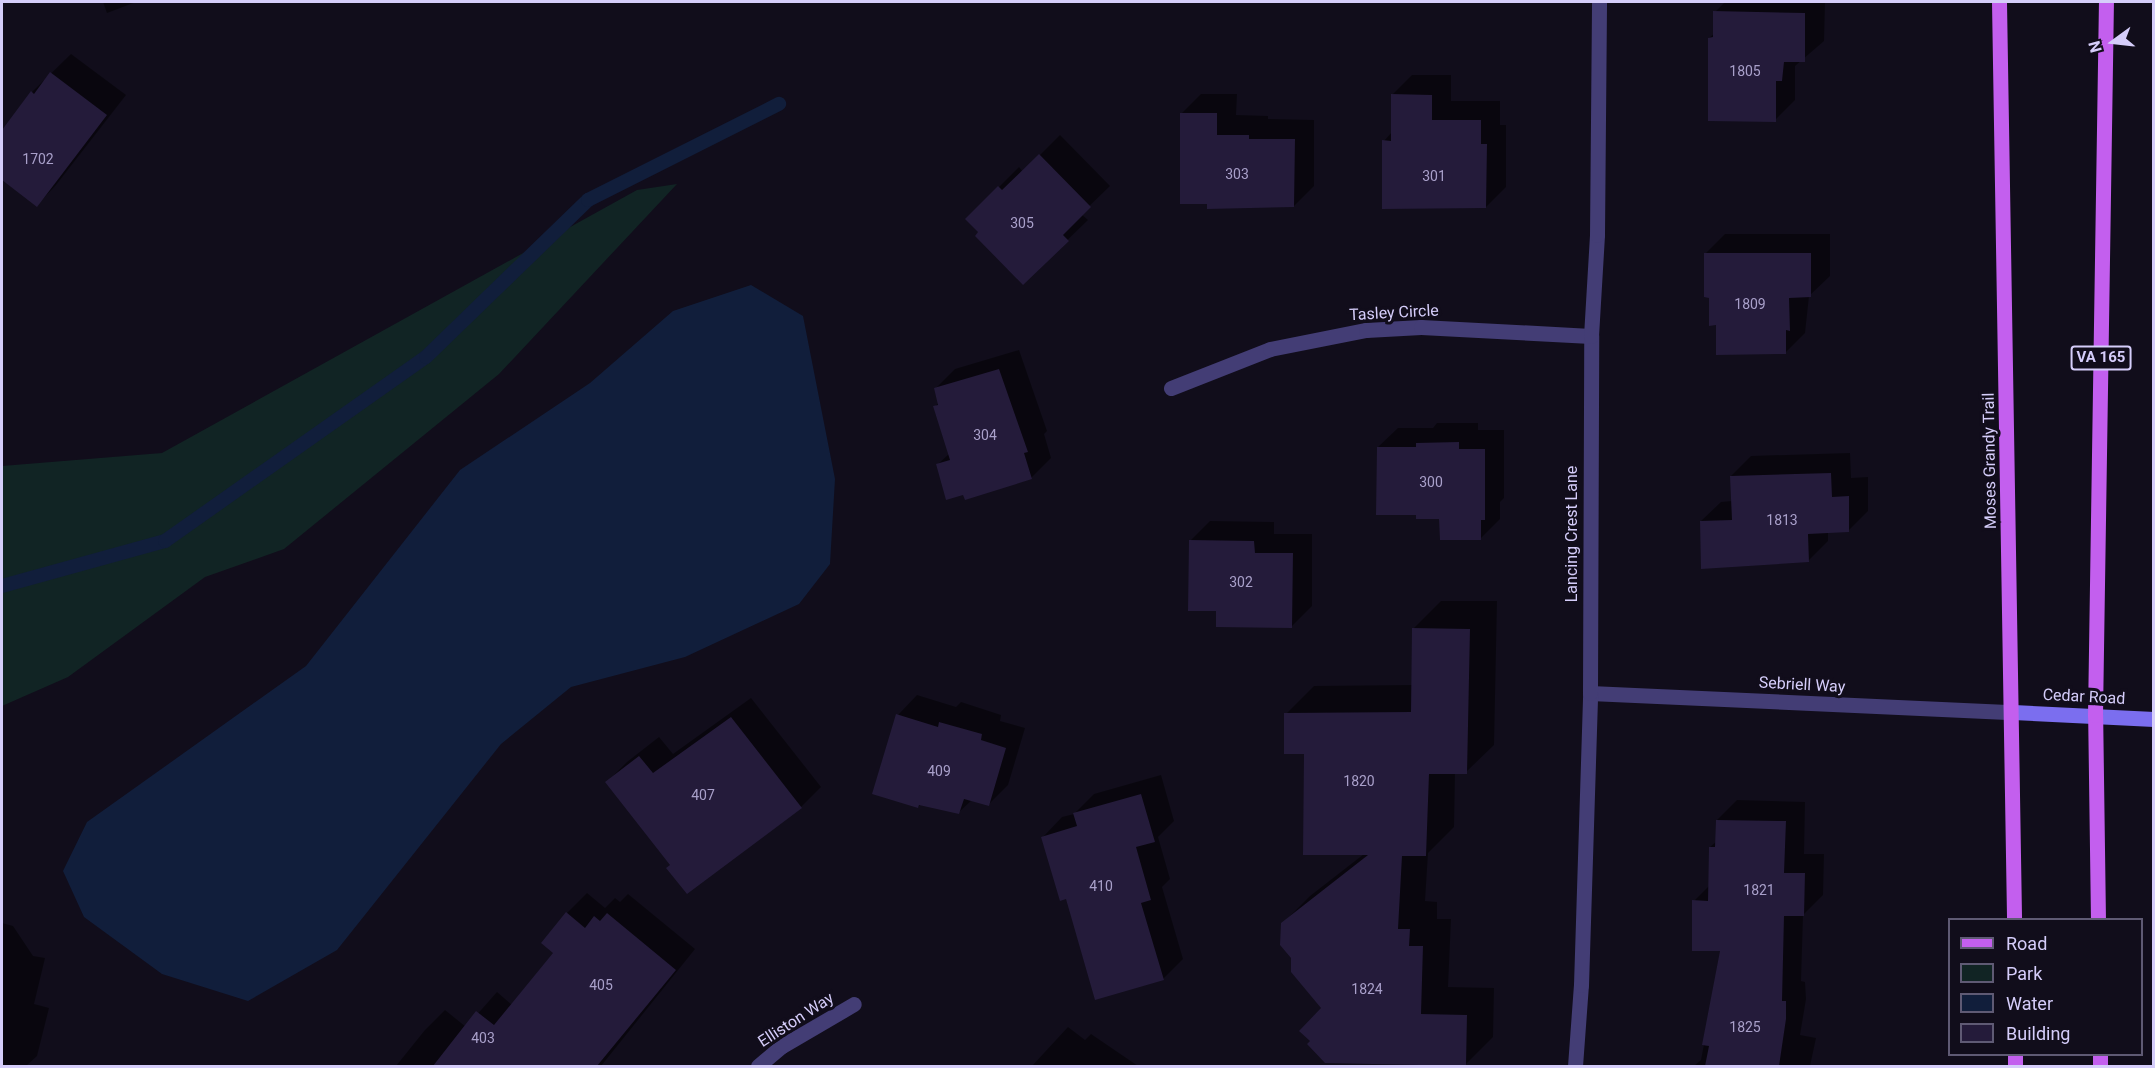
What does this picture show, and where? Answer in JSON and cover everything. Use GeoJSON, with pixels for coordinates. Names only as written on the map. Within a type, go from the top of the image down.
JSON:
{"type":"FeatureCollection","features":[{"type":"Feature","properties":{"kind":"main road","name":"Moses Grandy Trail"},"geometry":{"type":"LineString","coordinates":[[1999,2],[2013,712],[2014,918]]}},
{"type":"Feature","properties":{"kind":"main road","name":"VA 165"},"geometry":{"type":"LineString","coordinates":[[2098,918],[2095,716],[2106,2]]}},
{"type":"Feature","properties":{"kind":"street","name":"Lancing Crest Lane"},"geometry":{"type":"LineString","coordinates":[[1575,1066],[1581,985],[1590,693],[1591,336],[1597,235],[1599,2]]}},
{"type":"Feature","properties":{"kind":"street","name":"Tasley Circle"},"geometry":{"type":"LineString","coordinates":[[1171,387],[1270,349],[1366,330],[1421,327],[1591,336]]}},
{"type":"Feature","properties":{"kind":"street","name":"Sebriell Way"},"geometry":{"type":"LineString","coordinates":[[1590,693],[2013,712]]}},
{"type":"Feature","properties":{"kind":"street","name":"Cedar Road"},"geometry":{"type":"LineString","coordinates":[[2013,712],[2154,719]]}},
{"type":"Feature","properties":{"kind":"street","name":"Elliston Way"},"geometry":{"type":"LineString","coordinates":[[758,1066],[782,1046],[854,1004]]}},
{"type":"Feature","properties":{"kind":"green space"},"geometry":{"type":"Polygon","coordinates":[[[677,184],[499,374],[284,549],[205,577],[68,677],[2,706],[2,466],[162,453],[637,190],[677,184]]]}},
{"type":"Feature","properties":{"kind":"water"},"geometry":{"type":"Polygon","coordinates":[[[751,285],[803,316],[835,479],[830,564],[799,604],[685,657],[571,687],[501,744],[337,950],[248,1001],[162,974],[84,917],[63,871],[87,822],[306,666],[460,470],[590,383],[673,311],[751,285]]]}},
{"type":"Feature","properties":{"kind":"building"},"geometry":{"type":"Polygon","coordinates":[[[1713,11],[1805,13],[1805,62],[1784,62],[1782,81],[1776,81],[1776,122],[1708,121],[1708,38],[1713,37],[1713,11]]]}},
{"type":"Feature","properties":{"kind":"building"},"geometry":{"type":"Polygon","coordinates":[[[50,72],[107,115],[37,207],[2,180],[2,130],[31,91],[34,94],[50,72]]]}},
{"type":"Feature","properties":{"kind":"building"},"geometry":{"type":"Polygon","coordinates":[[[1391,94],[1432,95],[1432,120],[1481,120],[1481,144],[1487,144],[1486,208],[1382,209],[1382,140],[1391,141],[1391,94]]]}},
{"type":"Feature","properties":{"kind":"building"},"geometry":{"type":"Polygon","coordinates":[[[1180,113],[1217,113],[1217,135],[1249,135],[1249,139],[1295,139],[1294,207],[1207,209],[1207,204],[1180,204],[1180,113]]]}},
{"type":"Feature","properties":{"kind":"building"},"geometry":{"type":"Polygon","coordinates":[[[1039,154],[1091,207],[1063,235],[1069,241],[1023,285],[975,236],[978,232],[965,219],[998,186],[1002,190],[1039,154]]]}},
{"type":"Feature","properties":{"kind":"building"},"geometry":{"type":"Polygon","coordinates":[[[1704,253],[1811,253],[1811,297],[1789,298],[1790,331],[1786,330],[1786,354],[1716,355],[1716,325],[1709,326],[1709,298],[1704,297],[1704,253]]]}},
{"type":"Feature","properties":{"kind":"building"},"geometry":{"type":"Polygon","coordinates":[[[999,369],[1028,452],[1024,453],[1032,479],[965,500],[963,495],[946,500],[936,464],[950,460],[933,406],[938,405],[934,388],[999,369]]]}},
{"type":"Feature","properties":{"kind":"building"},"geometry":{"type":"Polygon","coordinates":[[[1459,442],[1459,449],[1485,449],[1485,520],[1481,520],[1481,540],[1440,540],[1439,519],[1416,519],[1416,515],[1376,515],[1377,447],[1416,447],[1416,443],[1459,442]]]}},
{"type":"Feature","properties":{"kind":"building"},"geometry":{"type":"Polygon","coordinates":[[[1831,473],[1832,497],[1849,496],[1849,532],[1808,534],[1809,562],[1701,569],[1700,521],[1732,520],[1730,476],[1831,473]]]}},
{"type":"Feature","properties":{"kind":"building"},"geometry":{"type":"Polygon","coordinates":[[[1189,540],[1254,541],[1255,553],[1293,553],[1292,628],[1216,627],[1216,611],[1188,611],[1189,540]]]}},
{"type":"Feature","properties":{"kind":"building"},"geometry":{"type":"Polygon","coordinates":[[[1412,628],[1470,629],[1467,774],[1429,774],[1426,856],[1402,856],[1398,929],[1410,929],[1409,946],[1423,946],[1421,1014],[1467,1015],[1466,1066],[1325,1063],[1307,1044],[1310,1041],[1299,1031],[1321,1008],[1291,972],[1291,958],[1280,945],[1281,923],[1368,855],[1303,855],[1304,754],[1284,754],[1284,713],[1411,712],[1412,628]]]}},
{"type":"Feature","properties":{"kind":"building"},"geometry":{"type":"Polygon","coordinates":[[[896,714],[938,727],[939,722],[982,734],[981,740],[1006,748],[989,806],[964,799],[959,814],[919,805],[918,808],[872,794],[896,714]]]}},
{"type":"Feature","properties":{"kind":"building"},"geometry":{"type":"Polygon","coordinates":[[[731,717],[802,808],[687,894],[666,868],[670,865],[605,782],[639,756],[653,773],[731,717]]]}},
{"type":"Feature","properties":{"kind":"building"},"geometry":{"type":"Polygon","coordinates":[[[1141,794],[1155,842],[1136,847],[1151,900],[1141,903],[1164,980],[1095,1000],[1066,899],[1060,901],[1041,837],[1077,826],[1073,813],[1141,794]]]}},
{"type":"Feature","properties":{"kind":"building"},"geometry":{"type":"Polygon","coordinates":[[[1716,820],[1786,821],[1784,873],[1805,873],[1804,916],[1784,916],[1782,1001],[1786,1001],[1786,1019],[1779,1066],[1705,1066],[1709,1046],[1702,1045],[1720,951],[1692,951],[1692,900],[1708,901],[1709,847],[1715,847],[1716,820]]]}},
{"type":"Feature","properties":{"kind":"building"},"geometry":{"type":"Polygon","coordinates":[[[566,912],[585,928],[594,916],[600,921],[607,913],[676,970],[597,1066],[433,1066],[476,1011],[494,1025],[553,953],[541,943],[566,912]]]}},
{"type":"Feature","properties":{"kind":"waterway"},"geometry":{"type":"LineString","coordinates":[[2,586],[165,541],[426,357],[588,200],[779,104]]}}]}
